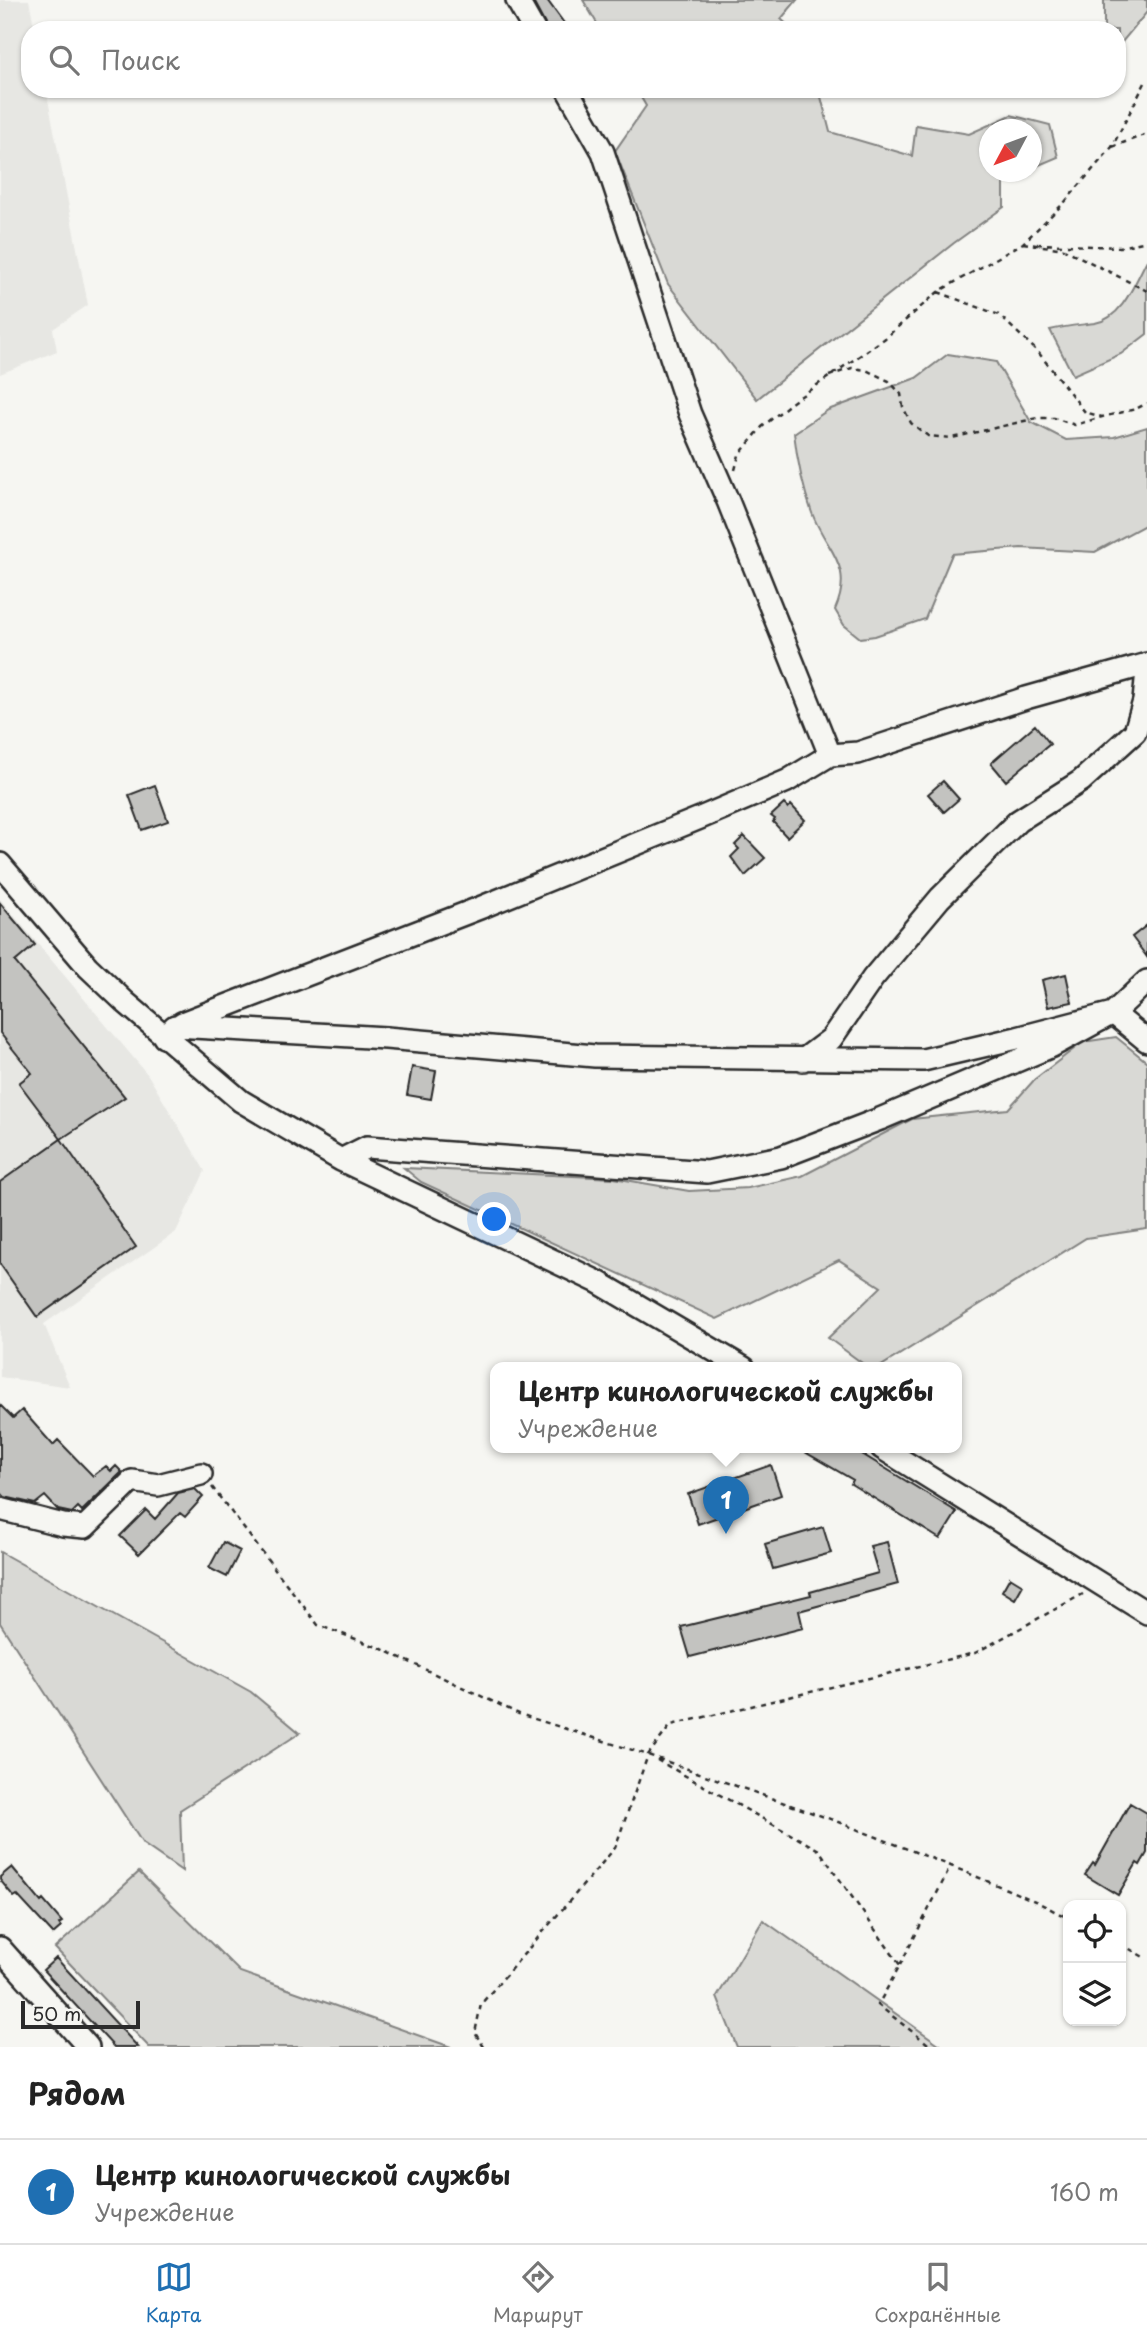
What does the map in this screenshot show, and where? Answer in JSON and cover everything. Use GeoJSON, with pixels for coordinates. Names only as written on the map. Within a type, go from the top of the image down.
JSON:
{"type":"FeatureCollection","features":[{"type":"Feature","properties":{"kind":"street"},"geometry":{"type":"LineString","coordinates":[[517,0],[529,21]]}},
{"type":"Feature","properties":{"kind":"street"},"geometry":{"type":"LineString","coordinates":[[572,98],[603,152],[690,414],[830,755]]}},
{"type":"Feature","properties":{"kind":"street"},"geometry":{"type":"LineString","coordinates":[[169,1031],[699,818],[787,781],[830,755],[858,753],[1026,698],[1147,664]]}},
{"type":"Feature","properties":{"kind":"street"},"geometry":{"type":"LineString","coordinates":[[803,1060],[831,1039],[873,978],[940,898],[1018,821],[1081,781],[1135,732],[1144,701],[1147,670]]}},
{"type":"Feature","properties":{"kind":"street"},"geometry":{"type":"LineString","coordinates":[[0,864],[88,967],[169,1031],[241,1101],[341,1160],[598,1282],[734,1362]]}},
{"type":"Feature","properties":{"kind":"street"},"geometry":{"type":"LineString","coordinates":[[341,1160],[368,1147],[707,1172],[781,1157],[1052,1046],[1113,1013],[1147,981]]}},
{"type":"Feature","properties":{"kind":"street"},"geometry":{"type":"LineString","coordinates":[[169,1031],[386,1038],[595,1056],[923,1060],[1113,1013]]}},
{"type":"Feature","properties":{"kind":"street"},"geometry":{"type":"LineString","coordinates":[[1113,1013],[1147,1041]]}},
{"type":"Feature","properties":{"kind":"street"},"geometry":{"type":"LineString","coordinates":[[890,1453],[1147,1613]]}},
{"type":"Feature","properties":{"kind":"street"},"geometry":{"type":"LineString","coordinates":[[0,1509],[63,1525],[85,1527],[132,1481],[158,1485],[201,1474]]}},
{"type":"Feature","properties":{"kind":"street"},"geometry":{"type":"LineString","coordinates":[[0,1948],[88,2047]]}},
{"type":"Feature","properties":{"kind":"path"},"geometry":{"type":"LineString","coordinates":[[727,501],[739,455],[762,427],[825,378],[884,338],[939,292],[1023,243],[1065,203],[1112,147],[1147,79]]}},
{"type":"Feature","properties":{"kind":"path"},"geometry":{"type":"LineString","coordinates":[[1112,147],[1147,134]]}},
{"type":"Feature","properties":{"kind":"path"},"geometry":{"type":"LineString","coordinates":[[1023,243],[1120,247],[1147,241]]}},
{"type":"Feature","properties":{"kind":"path"},"geometry":{"type":"LineString","coordinates":[[1023,243],[1065,250],[1147,290]]}},
{"type":"Feature","properties":{"kind":"path"},"geometry":{"type":"LineString","coordinates":[[939,292],[999,315],[1038,352],[1085,412],[1102,417]]}},
{"type":"Feature","properties":{"kind":"path"},"geometry":{"type":"LineString","coordinates":[[825,378],[852,368],[866,370],[889,381],[901,394],[903,407],[911,423],[928,436],[952,438],[1037,418],[1054,418],[1075,425],[1136,410],[1147,403]]}},
{"type":"Feature","properties":{"kind":"path"},"geometry":{"type":"LineString","coordinates":[[201,1474],[318,1625],[380,1648],[519,1714],[648,1755],[833,1820],[1035,1900],[1063,1914]]}},
{"type":"Feature","properties":{"kind":"path"},"geometry":{"type":"LineString","coordinates":[[484,2047],[475,2033],[481,2004],[615,1848],[648,1755],[671,1725],[975,1653],[1100,1585]]}},
{"type":"Feature","properties":{"kind":"path"},"geometry":{"type":"LineString","coordinates":[[648,1755],[819,1850],[900,1965]]}},
{"type":"Feature","properties":{"kind":"path"},"geometry":{"type":"LineString","coordinates":[[932,2047],[878,2005],[951,1866]]}},
{"type":"Feature","properties":{"kind":"path"},"geometry":{"type":"LineString","coordinates":[[1126,1947],[1147,1959]]}},
{"type":"Feature","properties":{"kind":"shaded area"},"geometry":{"type":"Polygon","coordinates":[[[0,0],[29,0],[33,21],[21,21],[21,98],[48,98],[88,305],[53,329],[57,351],[0,374],[0,0]]]}},
{"type":"Feature","properties":{"kind":"shaded area"},"geometry":{"type":"Polygon","coordinates":[[[583,0],[797,0],[781,19],[783,21],[596,21],[583,0]]]}},
{"type":"Feature","properties":{"kind":"shaded area"},"geometry":{"type":"Polygon","coordinates":[[[1104,0],[1147,0],[1147,12],[1126,37],[1126,21],[1104,21],[1104,0]]]}},
{"type":"Feature","properties":{"kind":"shaded area"},"geometry":{"type":"Polygon","coordinates":[[[641,98],[821,98],[830,132],[912,156],[916,125],[969,134],[979,129],[979,182],[1004,182],[1004,207],[954,243],[757,399],[668,284],[615,151],[646,106],[641,98]]]}},
{"type":"Feature","properties":{"kind":"shaded area"},"geometry":{"type":"Polygon","coordinates":[[[1011,115],[1027,119],[1002,119],[1011,115]]]}},
{"type":"Feature","properties":{"kind":"shaded area"},"geometry":{"type":"Polygon","coordinates":[[[1042,123],[1050,125],[1058,157],[1042,164],[1042,123]]]}},
{"type":"Feature","properties":{"kind":"shaded area"},"geometry":{"type":"Polygon","coordinates":[[[1147,260],[1147,334],[1121,354],[1073,375],[1050,330],[1105,320],[1121,307],[1147,260]]]}},
{"type":"Feature","properties":{"kind":"shaded area"},"geometry":{"type":"Polygon","coordinates":[[[948,354],[996,362],[1031,422],[1066,440],[1114,437],[1147,427],[1147,524],[1095,552],[1021,548],[952,554],[925,619],[875,636],[860,638],[844,625],[835,610],[842,581],[840,569],[812,513],[794,433],[828,410],[916,378],[948,354]]]}},
{"type":"Feature","properties":{"kind":"shaded area"},"geometry":{"type":"Polygon","coordinates":[[[0,899],[148,1075],[205,1171],[176,1232],[44,1324],[70,1387],[0,1377],[0,899]]]}},
{"type":"Feature","properties":{"kind":"shaded area"},"geometry":{"type":"Polygon","coordinates":[[[1116,1037],[1147,1062],[1147,1229],[1086,1238],[888,1362],[861,1362],[828,1338],[881,1287],[839,1260],[717,1319],[421,1182],[404,1168],[614,1178],[689,1191],[748,1188],[802,1176],[912,1119],[1008,1109],[1035,1079],[1083,1042],[1116,1037]]]}},
{"type":"Feature","properties":{"kind":"shaded area"},"geometry":{"type":"Polygon","coordinates":[[[0,1552],[251,1692],[300,1733],[180,1810],[182,1871],[143,1844],[0,1623],[0,1552]]]}},
{"type":"Feature","properties":{"kind":"shaded area"},"geometry":{"type":"Polygon","coordinates":[[[139,1872],[240,1972],[451,2047],[149,2047],[55,1948],[139,1872]]]}},
{"type":"Feature","properties":{"kind":"shaded area"},"geometry":{"type":"Polygon","coordinates":[[[763,1920],[943,2047],[737,2047],[717,1997],[763,1920]]]}},
{"type":"Feature","properties":{"kind":"building"},"geometry":{"type":"Polygon","coordinates":[[[532,0],[547,0],[562,21],[543,21],[532,0]]]}},
{"type":"Feature","properties":{"kind":"building"},"geometry":{"type":"Polygon","coordinates":[[[1035,725],[1050,744],[1006,781],[991,763],[1035,725]]]}},
{"type":"Feature","properties":{"kind":"building"},"geometry":{"type":"Polygon","coordinates":[[[943,781],[959,799],[944,812],[928,794],[943,781]]]}},
{"type":"Feature","properties":{"kind":"building"},"geometry":{"type":"Polygon","coordinates":[[[155,785],[168,821],[142,830],[129,795],[155,785]]]}},
{"type":"Feature","properties":{"kind":"building"},"geometry":{"type":"Polygon","coordinates":[[[784,804],[788,808],[791,805],[805,820],[787,837],[771,816],[784,804]]]}},
{"type":"Feature","properties":{"kind":"building"},"geometry":{"type":"Polygon","coordinates":[[[744,836],[765,858],[745,876],[731,857],[739,849],[735,845],[744,836]]]}},
{"type":"Feature","properties":{"kind":"building"},"geometry":{"type":"Polygon","coordinates":[[[0,903],[35,945],[15,962],[125,1097],[61,1139],[19,1083],[32,1073],[0,1033],[0,903]]]}},
{"type":"Feature","properties":{"kind":"building"},"geometry":{"type":"Polygon","coordinates":[[[1147,925],[1147,957],[1132,937],[1147,925]]]}},
{"type":"Feature","properties":{"kind":"building"},"geometry":{"type":"Polygon","coordinates":[[[1066,974],[1072,1002],[1048,1007],[1042,980],[1066,974]]]}},
{"type":"Feature","properties":{"kind":"building"},"geometry":{"type":"Polygon","coordinates":[[[412,1067],[436,1071],[431,1099],[407,1095],[412,1067]]]}},
{"type":"Feature","properties":{"kind":"building"},"geometry":{"type":"Polygon","coordinates":[[[61,1139],[136,1247],[37,1317],[0,1264],[0,1182],[61,1139]]]}},
{"type":"Feature","properties":{"kind":"building"},"geometry":{"type":"Polygon","coordinates":[[[0,1405],[13,1418],[22,1410],[53,1445],[58,1440],[93,1476],[106,1466],[111,1471],[116,1466],[122,1472],[82,1511],[78,1507],[72,1513],[58,1510],[45,1496],[35,1504],[5,1497],[0,1492],[0,1405]]]}},
{"type":"Feature","properties":{"kind":"building"},"geometry":{"type":"Polygon","coordinates":[[[807,1453],[860,1453],[957,1512],[940,1539],[851,1484],[853,1480],[807,1453]]]}},
{"type":"Feature","properties":{"kind":"building"},"geometry":{"type":"Polygon","coordinates":[[[771,1465],[781,1495],[698,1524],[688,1494],[771,1465]]]}},
{"type":"Feature","properties":{"kind":"building"},"geometry":{"type":"Polygon","coordinates":[[[195,1489],[203,1497],[185,1517],[180,1513],[139,1554],[120,1536],[146,1510],[155,1519],[178,1493],[195,1489]]]}},
{"type":"Feature","properties":{"kind":"building"},"geometry":{"type":"Polygon","coordinates":[[[823,1527],[831,1553],[773,1569],[765,1544],[823,1527]]]}},
{"type":"Feature","properties":{"kind":"building"},"geometry":{"type":"Polygon","coordinates":[[[223,1542],[240,1551],[227,1577],[209,1568],[223,1542]]]}},
{"type":"Feature","properties":{"kind":"building"},"geometry":{"type":"Polygon","coordinates":[[[887,1542],[898,1584],[799,1611],[803,1628],[690,1657],[681,1627],[811,1595],[810,1592],[878,1573],[870,1546],[887,1542]]]}},
{"type":"Feature","properties":{"kind":"building"},"geometry":{"type":"Polygon","coordinates":[[[1010,1577],[1023,1585],[1015,1599],[1002,1591],[1010,1577]]]}},
{"type":"Feature","properties":{"kind":"building"},"geometry":{"type":"Polygon","coordinates":[[[1130,1803],[1147,1813],[1147,1853],[1140,1865],[1137,1863],[1118,1895],[1085,1875],[1093,1863],[1095,1865],[1130,1803]]]}},
{"type":"Feature","properties":{"kind":"building"},"geometry":{"type":"Polygon","coordinates":[[[12,1867],[62,1922],[59,1924],[61,1927],[53,1934],[0,1880],[12,1867]]]}},
{"type":"Feature","properties":{"kind":"building"},"geometry":{"type":"Polygon","coordinates":[[[56,1958],[138,2047],[114,2047],[43,1970],[56,1958]]]}},
{"type":"Feature","properties":{"kind":"place","name":"Центр кинологической службы"},"geometry":{"type":"Point","coordinates":[726,1534]}}]}
